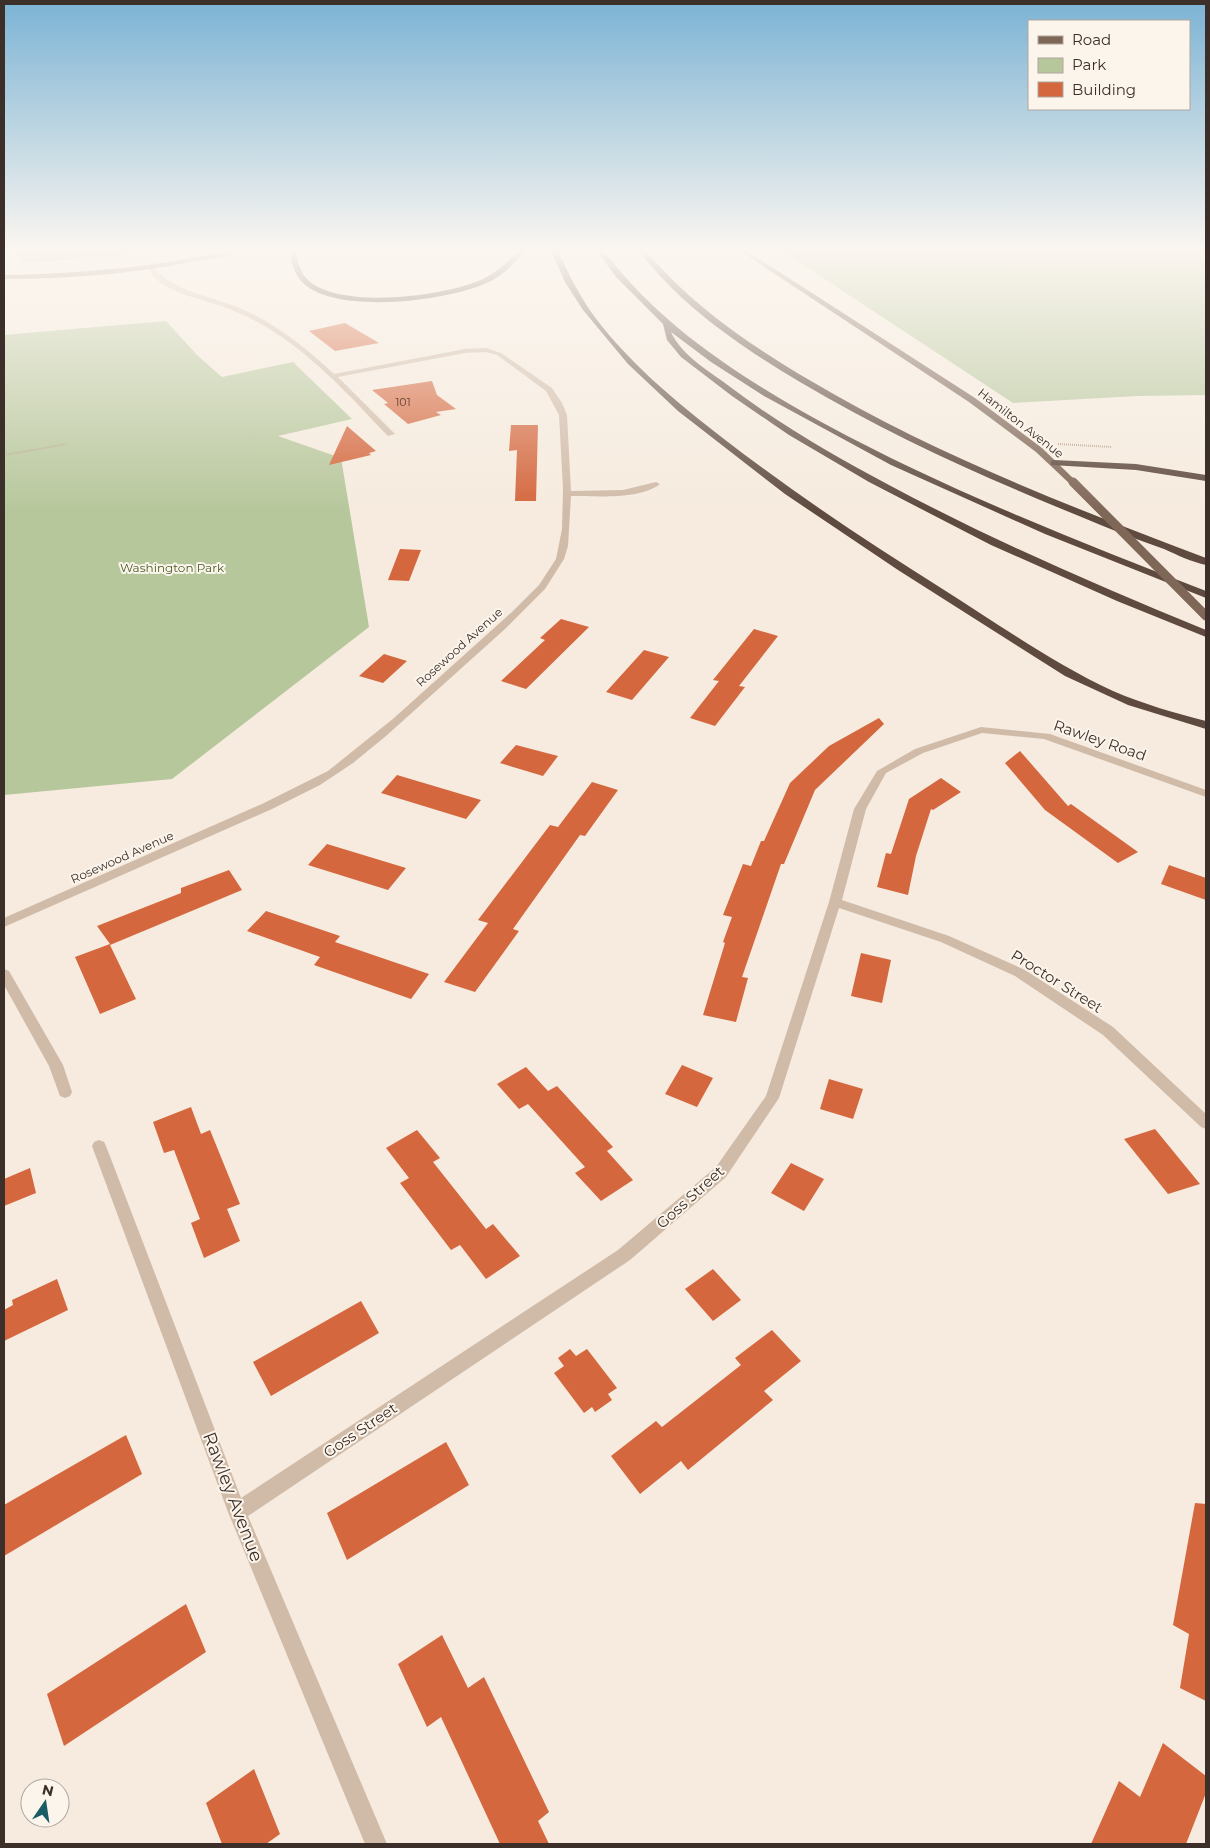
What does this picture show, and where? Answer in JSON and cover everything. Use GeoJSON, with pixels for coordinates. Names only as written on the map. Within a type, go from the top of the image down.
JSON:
{"type":"FeatureCollection","features":[{"type":"Feature","properties":{"kind":"highway"},"geometry":{"type":"LineString","coordinates":[[610,337],[631,362],[700,424],[777,483],[878,553],[1060,667],[1124,699],[1206,725]]}},
{"type":"Feature","properties":{"kind":"highway"},"geometry":{"type":"LineString","coordinates":[[669,337],[704,370],[767,418],[835,459],[931,512],[1023,556],[1117,598],[1206,634]]}},
{"type":"Feature","properties":{"kind":"highway"},"geometry":{"type":"LineString","coordinates":[[686,337],[760,390],[873,453],[1011,517],[1206,595]]}},
{"type":"Feature","properties":{"kind":"highway"},"geometry":{"type":"LineString","coordinates":[[737,337],[794,376],[850,408],[919,443],[1018,488],[1206,562]]}},
{"type":"Feature","properties":{"kind":"highway"},"geometry":{"type":"LineString","coordinates":[[1054,463],[1136,467],[1206,478]]}},
{"type":"Feature","properties":{"kind":"main road","name":"Hamilton Avenue"},"geometry":{"type":"LineString","coordinates":[[877,337],[952,386],[1008,426],[1054,463],[1206,616]]}},
{"type":"Feature","properties":{"kind":"street"},"geometry":{"type":"LineString","coordinates":[[285,337],[333,376],[391,434]]}},
{"type":"Feature","properties":{"kind":"street","name":"Rosewood Avenue"},"geometry":{"type":"LineString","coordinates":[[4,923],[303,790],[344,764],[372,742],[541,588],[561,558],[565,542],[566,494],[562,415],[558,403],[549,390],[499,354],[486,350],[466,351],[333,376]]}},
{"type":"Feature","properties":{"kind":"street"},"geometry":{"type":"LineString","coordinates":[[566,494],[624,493],[642,490],[656,484]]}},
{"type":"Feature","properties":{"kind":"street","name":"Rawley Road"},"geometry":{"type":"LineString","coordinates":[[980,730],[1046,736],[1206,794]]}},
{"type":"Feature","properties":{"kind":"street","name":"Goss Street"},"geometry":{"type":"LineString","coordinates":[[237,1512],[624,1255],[722,1172],[772,1098],[835,902],[860,809],[882,771],[919,751],[980,730]]}},
{"type":"Feature","properties":{"kind":"street","name":"Proctor Street"},"geometry":{"type":"LineString","coordinates":[[835,902],[945,939],[1020,973],[1108,1031],[1206,1123]]}},
{"type":"Feature","properties":{"kind":"street"},"geometry":{"type":"LineString","coordinates":[[4,974],[56,1066],[65,1092]]}},
{"type":"Feature","properties":{"kind":"street","name":"Rawley Avenue"},"geometry":{"type":"LineString","coordinates":[[99,1146],[237,1512],[376,1844]]}},
{"type":"Feature","properties":{"kind":"path"},"geometry":{"type":"LineString","coordinates":[[4,455],[67,444]]}},
{"type":"Feature","properties":{"kind":"green space","name":"Washington Park"},"geometry":{"type":"Polygon","coordinates":[[[4,337],[181,337],[198,356],[222,377],[293,362],[352,419],[278,436],[341,458],[369,627],[172,779],[4,795],[4,337]]]}},
{"type":"Feature","properties":{"kind":"green space"},"geometry":{"type":"Polygon","coordinates":[[[913,337],[1206,337],[1206,395],[1138,396],[1013,403],[913,337]]]}},
{"type":"Feature","properties":{"kind":"building"},"geometry":{"type":"Polygon","coordinates":[[[317,337],[369,337],[379,343],[335,351],[317,337]]]}},
{"type":"Feature","properties":{"kind":"building"},"geometry":{"type":"Polygon","coordinates":[[[432,381],[437,395],[456,409],[436,412],[441,415],[408,424],[384,404],[388,403],[372,390],[432,381]]]}},
{"type":"Feature","properties":{"kind":"building"},"geometry":{"type":"Polygon","coordinates":[[[511,425],[538,425],[536,501],[515,501],[517,450],[509,451],[511,425]]]}},
{"type":"Feature","properties":{"kind":"building"},"geometry":{"type":"Polygon","coordinates":[[[347,426],[376,451],[369,453],[371,455],[329,465],[347,426]]]}},
{"type":"Feature","properties":{"kind":"building"},"geometry":{"type":"Polygon","coordinates":[[[400,549],[421,550],[409,581],[388,580],[400,549]]]}},
{"type":"Feature","properties":{"kind":"building"},"geometry":{"type":"Polygon","coordinates":[[[561,619],[589,627],[526,689],[501,681],[545,640],[540,638],[561,619]]]}},
{"type":"Feature","properties":{"kind":"building"},"geometry":{"type":"Polygon","coordinates":[[[754,629],[778,636],[739,686],[745,687],[715,726],[690,718],[719,681],[713,680],[754,629]]]}},
{"type":"Feature","properties":{"kind":"building"},"geometry":{"type":"Polygon","coordinates":[[[644,650],[669,657],[632,700],[606,692],[644,650]]]}},
{"type":"Feature","properties":{"kind":"building"},"geometry":{"type":"Polygon","coordinates":[[[384,654],[407,661],[383,683],[359,676],[384,654]]]}},
{"type":"Feature","properties":{"kind":"building"},"geometry":{"type":"Polygon","coordinates":[[[879,718],[884,724],[815,790],[784,864],[781,864],[742,977],[748,978],[736,1022],[703,1015],[725,943],[723,942],[732,917],[723,915],[743,864],[751,866],[761,841],[764,841],[790,783],[829,746],[879,718]]]}},
{"type":"Feature","properties":{"kind":"building"},"geometry":{"type":"Polygon","coordinates":[[[516,745],[558,756],[543,776],[500,763],[516,745]]]}},
{"type":"Feature","properties":{"kind":"building"},"geometry":{"type":"Polygon","coordinates":[[[1020,751],[1068,806],[1071,804],[1138,852],[1118,863],[1045,810],[1005,763],[1020,751]]]}},
{"type":"Feature","properties":{"kind":"building"},"geometry":{"type":"Polygon","coordinates":[[[397,775],[481,800],[466,819],[381,793],[397,775]]]}},
{"type":"Feature","properties":{"kind":"building"},"geometry":{"type":"Polygon","coordinates":[[[941,778],[961,792],[933,810],[931,809],[916,856],[908,895],[877,887],[886,853],[891,854],[909,799],[941,778]]]}},
{"type":"Feature","properties":{"kind":"building"},"geometry":{"type":"Polygon","coordinates":[[[592,782],[618,790],[585,836],[580,835],[513,929],[519,931],[475,992],[444,982],[488,923],[478,920],[550,825],[558,827],[592,782]]]}},
{"type":"Feature","properties":{"kind":"building"},"geometry":{"type":"Polygon","coordinates":[[[327,844],[406,868],[388,890],[308,865],[327,844]]]}},
{"type":"Feature","properties":{"kind":"building"},"geometry":{"type":"Polygon","coordinates":[[[1169,865],[1206,878],[1206,900],[1161,884],[1169,865]]]}},
{"type":"Feature","properties":{"kind":"building"},"geometry":{"type":"Polygon","coordinates":[[[229,870],[242,890],[110,945],[136,999],[100,1014],[75,957],[110,944],[97,926],[181,893],[181,888],[229,870]]]}},
{"type":"Feature","properties":{"kind":"building"},"geometry":{"type":"Polygon","coordinates":[[[266,911],[340,936],[335,942],[429,974],[411,999],[314,965],[320,957],[247,931],[266,911]]]}},
{"type":"Feature","properties":{"kind":"building"},"geometry":{"type":"Polygon","coordinates":[[[861,953],[891,960],[882,1003],[851,996],[861,953]]]}},
{"type":"Feature","properties":{"kind":"building"},"geometry":{"type":"Polygon","coordinates":[[[682,1065],[713,1078],[697,1107],[665,1094],[682,1065]]]}},
{"type":"Feature","properties":{"kind":"building"},"geometry":{"type":"Polygon","coordinates":[[[526,1067],[548,1091],[557,1086],[613,1147],[607,1151],[633,1180],[601,1201],[575,1173],[585,1167],[528,1104],[519,1109],[497,1084],[526,1067]]]}},
{"type":"Feature","properties":{"kind":"building"},"geometry":{"type":"Polygon","coordinates":[[[829,1079],[863,1089],[853,1119],[820,1109],[829,1079]]]}},
{"type":"Feature","properties":{"kind":"building"},"geometry":{"type":"Polygon","coordinates":[[[191,1107],[201,1134],[210,1130],[240,1204],[227,1209],[240,1241],[204,1258],[191,1223],[200,1219],[174,1150],[164,1153],[153,1122],[191,1107]]]}},
{"type":"Feature","properties":{"kind":"building"},"geometry":{"type":"Polygon","coordinates":[[[1155,1129],[1200,1184],[1168,1194],[1124,1139],[1155,1129]]]}},
{"type":"Feature","properties":{"kind":"building"},"geometry":{"type":"Polygon","coordinates":[[[417,1130],[440,1158],[433,1162],[486,1229],[493,1224],[520,1256],[486,1279],[460,1245],[451,1250],[400,1183],[409,1178],[386,1148],[417,1130]]]}},
{"type":"Feature","properties":{"kind":"building"},"geometry":{"type":"Polygon","coordinates":[[[791,1163],[824,1179],[804,1211],[771,1193],[791,1163]]]}},
{"type":"Feature","properties":{"kind":"building"},"geometry":{"type":"Polygon","coordinates":[[[30,1168],[36,1193],[4,1206],[4,1179],[30,1168]]]}},
{"type":"Feature","properties":{"kind":"building"},"geometry":{"type":"Polygon","coordinates":[[[713,1269],[741,1300],[713,1321],[685,1289],[713,1269]]]}},
{"type":"Feature","properties":{"kind":"building"},"geometry":{"type":"Polygon","coordinates":[[[57,1279],[68,1310],[4,1341],[4,1310],[13,1305],[12,1300],[57,1279]]]}},
{"type":"Feature","properties":{"kind":"building"},"geometry":{"type":"Polygon","coordinates":[[[361,1301],[379,1333],[271,1396],[253,1362],[361,1301]]]}},
{"type":"Feature","properties":{"kind":"building"},"geometry":{"type":"Polygon","coordinates":[[[772,1330],[801,1361],[764,1391],[773,1400],[688,1470],[681,1461],[640,1494],[611,1456],[656,1421],[662,1427],[741,1365],[735,1358],[772,1330]]]}},
{"type":"Feature","properties":{"kind":"building"},"geometry":{"type":"Polygon","coordinates":[[[570,1349],[576,1356],[587,1349],[617,1388],[608,1394],[612,1400],[595,1412],[592,1407],[584,1413],[554,1373],[564,1366],[558,1358],[570,1349]]]}},
{"type":"Feature","properties":{"kind":"building"},"geometry":{"type":"Polygon","coordinates":[[[126,1435],[142,1474],[4,1556],[4,1505],[126,1435]]]}},
{"type":"Feature","properties":{"kind":"building"},"geometry":{"type":"Polygon","coordinates":[[[446,1442],[469,1485],[347,1560],[327,1513],[446,1442]]]}},
{"type":"Feature","properties":{"kind":"building"},"geometry":{"type":"Polygon","coordinates":[[[1195,1503],[1206,1504],[1206,1701],[1180,1688],[1189,1634],[1173,1625],[1195,1503]]]}},
{"type":"Feature","properties":{"kind":"building"},"geometry":{"type":"Polygon","coordinates":[[[186,1604],[206,1652],[64,1746],[47,1694],[186,1604]]]}},
{"type":"Feature","properties":{"kind":"building"},"geometry":{"type":"Polygon","coordinates":[[[442,1635],[468,1688],[484,1677],[549,1812],[538,1821],[549,1844],[500,1844],[441,1717],[427,1727],[398,1664],[442,1635]]]}},
{"type":"Feature","properties":{"kind":"building"},"geometry":{"type":"Polygon","coordinates":[[[1163,1743],[1206,1776],[1206,1793],[1186,1844],[1091,1844],[1119,1781],[1140,1797],[1163,1743]]]}},
{"type":"Feature","properties":{"kind":"building"},"geometry":{"type":"Polygon","coordinates":[[[254,1769],[280,1834],[266,1844],[222,1844],[206,1803],[254,1769]]]}}]}
